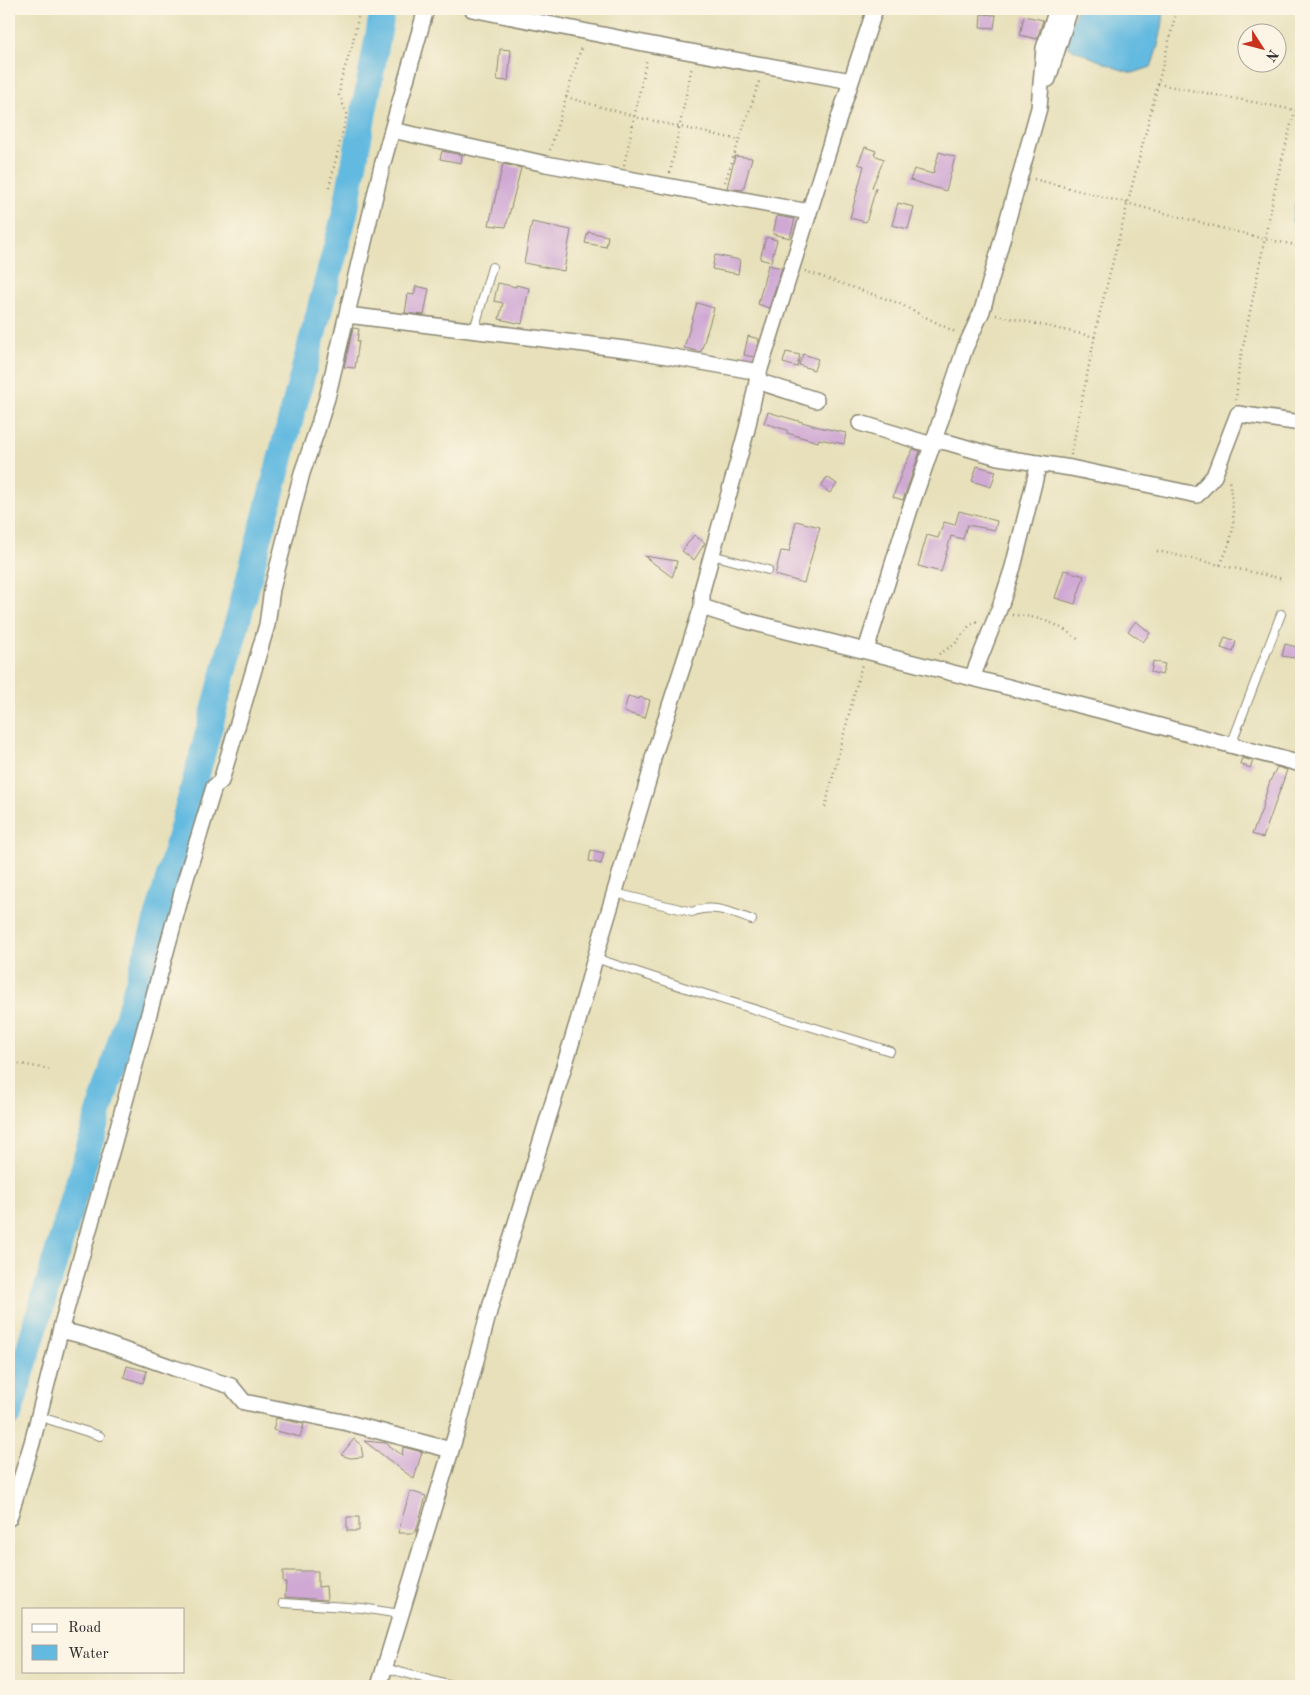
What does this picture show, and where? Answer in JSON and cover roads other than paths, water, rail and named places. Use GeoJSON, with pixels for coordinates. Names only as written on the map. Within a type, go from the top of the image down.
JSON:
{"type":"FeatureCollection","features":[{"type":"Feature","properties":{"kind":"street"},"geometry":{"type":"LineString","coordinates":[[9,1518],[186,878],[214,787],[221,780],[267,625],[272,589],[302,473],[327,398],[382,166],[426,9]]}},
{"type":"Feature","properties":{"kind":"street"},"geometry":{"type":"LineString","coordinates":[[472,9],[695,53],[851,81]]}},
{"type":"Feature","properties":{"kind":"street"},"geometry":{"type":"LineString","coordinates":[[379,1686],[451,1450],[491,1304],[578,1021],[651,771],[653,758],[702,607],[702,590],[746,429],[758,376],[875,9]]}},
{"type":"Feature","properties":{"kind":"street"},"geometry":{"type":"LineString","coordinates":[[1039,108],[1044,48],[1057,9]]}},
{"type":"Feature","properties":{"kind":"street"},"geometry":{"type":"LineString","coordinates":[[866,650],[910,509],[968,340],[980,316],[1039,108],[1070,9]]}},
{"type":"Feature","properties":{"kind":"street"},"geometry":{"type":"LineString","coordinates":[[392,130],[546,164],[809,212]]}},
{"type":"Feature","properties":{"kind":"street"},"geometry":{"type":"LineString","coordinates":[[347,315],[633,350],[758,376],[816,400]]}},
{"type":"Feature","properties":{"kind":"street"},"geometry":{"type":"LineString","coordinates":[[860,423],[933,443],[950,443],[998,457],[1068,468],[1197,495],[1214,476],[1238,414],[1301,423]]}},
{"type":"Feature","properties":{"kind":"street"},"geometry":{"type":"LineString","coordinates":[[972,678],[1001,604],[1013,567],[1039,463]]}},
{"type":"Feature","properties":{"kind":"street"},"geometry":{"type":"LineString","coordinates":[[702,607],[739,619],[866,650],[1301,764]]}},
{"type":"Feature","properties":{"kind":"street"},"geometry":{"type":"LineString","coordinates":[[61,1330],[231,1386],[244,1402],[348,1423],[451,1450]]}},
{"type":"Feature","properties":{"kind":"lane"},"geometry":{"type":"LineString","coordinates":[[474,330],[492,267]]}},
{"type":"Feature","properties":{"kind":"lane"},"geometry":{"type":"LineString","coordinates":[[712,555],[768,570]]}},
{"type":"Feature","properties":{"kind":"lane"},"geometry":{"type":"LineString","coordinates":[[1231,745],[1281,614]]}},
{"type":"Feature","properties":{"kind":"lane"},"geometry":{"type":"LineString","coordinates":[[615,893],[692,912],[699,909],[720,909],[752,920]]}},
{"type":"Feature","properties":{"kind":"lane"},"geometry":{"type":"LineString","coordinates":[[595,958],[694,991],[890,1051]]}},
{"type":"Feature","properties":{"kind":"lane"},"geometry":{"type":"LineString","coordinates":[[38,1416],[100,1436]]}},
{"type":"Feature","properties":{"kind":"lane"},"geometry":{"type":"LineString","coordinates":[[284,1603],[362,1608],[400,1614]]}},
{"type":"Feature","properties":{"kind":"lane"},"geometry":{"type":"LineString","coordinates":[[385,1668],[452,1686]]}},
{"type":"Feature","properties":{"kind":"water"},"geometry":{"type":"Polygon","coordinates":[[[1077,9],[1164,9],[1160,38],[1151,67],[1133,73],[1116,68],[1068,47],[1068,34],[1077,9]]]}},
{"type":"Feature","properties":{"kind":"water"},"geometry":{"type":"Polygon","coordinates":[[[1301,174],[1301,232],[1294,227],[1292,220],[1301,174]]]}},
{"type":"Feature","properties":{"kind":"waterway"},"geometry":{"type":"LineString","coordinates":[[9,1415],[161,905],[210,726],[345,213],[383,9]]}}]}
